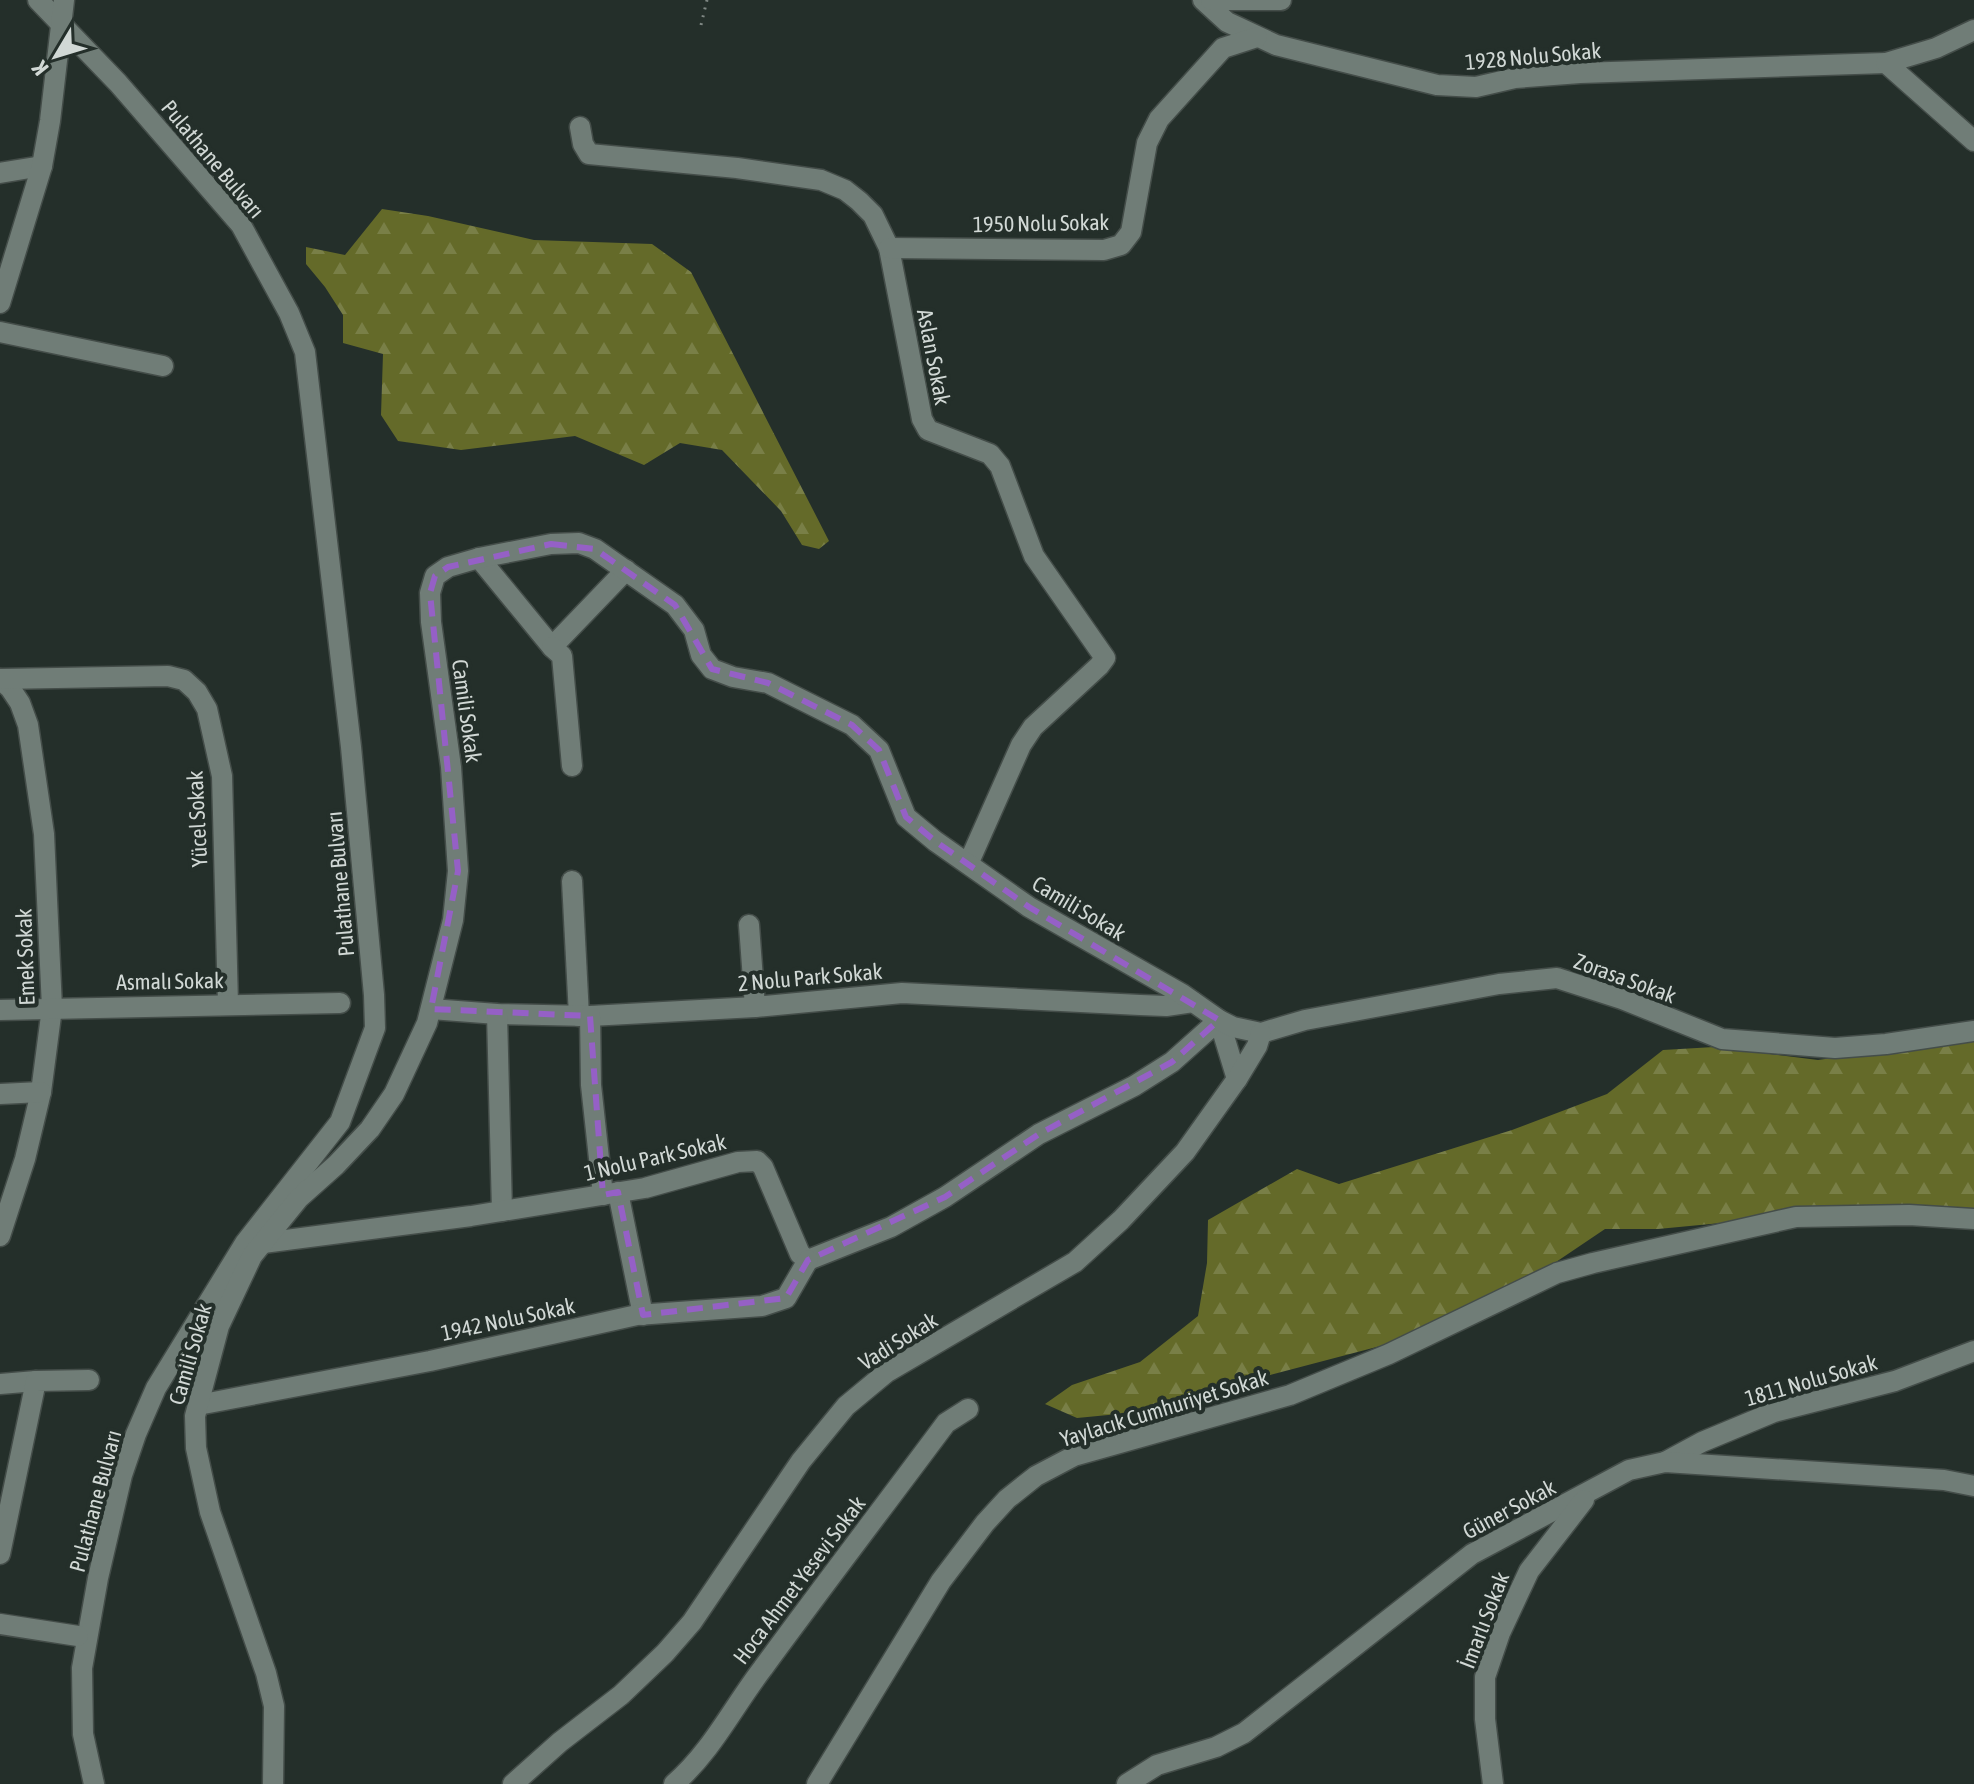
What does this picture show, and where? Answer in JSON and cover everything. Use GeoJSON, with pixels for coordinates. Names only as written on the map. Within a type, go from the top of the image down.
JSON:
{"type":"FeatureCollection","features":[{"type":"Feature","properties":{"kind":"street","name":"Pulathane Bulvarı"},"geometry":{"type":"LineString","coordinates":[[38,0],[118,83],[241,225],[289,313],[305,352],[351,747],[375,1028],[340,1122],[245,1243],[156,1388],[136,1434],[122,1475],[98,1578],[82,1668],[83,1734],[94,1784]]}},
{"type":"Feature","properties":{"kind":"street"},"geometry":{"type":"LineString","coordinates":[[1,296],[42,166],[64,0]]}},
{"type":"Feature","properties":{"kind":"street","name":"1928 Nolu Sokak"},"geometry":{"type":"LineString","coordinates":[[1203,0],[1227,22],[1276,45],[1437,85],[1460,87],[1476,87],[1515,78],[1580,73],[1886,63],[1936,48],[1974,30]]}},
{"type":"Feature","properties":{"kind":"street"},"geometry":{"type":"LineString","coordinates":[[1211,0],[1281,0]]}},
{"type":"Feature","properties":{"kind":"street","name":"1950 Nolu Sokak"},"geometry":{"type":"LineString","coordinates":[[889,248],[1104,250],[1121,245],[1131,232],[1147,143],[1159,119],[1223,48],[1257,37]]}},
{"type":"Feature","properties":{"kind":"street"},"geometry":{"type":"LineString","coordinates":[[1886,63],[1974,141]]}},
{"type":"Feature","properties":{"kind":"street","name":"Aslan Sokak"},"geometry":{"type":"LineString","coordinates":[[580,127],[583,144],[589,154],[737,168],[821,180],[845,190],[873,215],[889,248],[922,419],[928,430],[990,454],[1000,466],[1034,556],[1105,658],[1033,727],[1021,745],[969,862]]}},
{"type":"Feature","properties":{"kind":"street"},"geometry":{"type":"LineString","coordinates":[[0,173],[42,166]]}},
{"type":"Feature","properties":{"kind":"street"},"geometry":{"type":"LineString","coordinates":[[0,332],[163,366]]}},
{"type":"Feature","properties":{"kind":"street","name":"Camili Sokak"},"geometry":{"type":"LineString","coordinates":[[273,1784],[274,1706],[266,1673],[210,1512],[196,1448],[195,1416],[219,1326],[252,1256],[299,1198],[370,1129],[394,1094],[431,1009],[453,920],[458,871],[451,767],[431,622],[430,593],[435,576],[448,567],[479,558],[551,544],[579,543],[595,549],[675,605],[694,630],[701,655],[712,669],[733,677],[768,683],[852,725],[879,750],[906,817],[935,841],[1029,907],[1219,1020],[1233,1027],[1261,1033]]}},
{"type":"Feature","properties":{"kind":"street"},"geometry":{"type":"LineString","coordinates":[[479,558],[562,656],[572,766]]}},
{"type":"Feature","properties":{"kind":"street"},"geometry":{"type":"LineString","coordinates":[[552,647],[626,570]]}},
{"type":"Feature","properties":{"kind":"street","name":"Yücel Sokak"},"geometry":{"type":"LineString","coordinates":[[0,679],[168,676],[184,680],[197,692],[207,709],[222,776],[228,1004]]}},
{"type":"Feature","properties":{"kind":"street","name":"Emek Sokak"},"geometry":{"type":"LineString","coordinates":[[0,679],[20,703],[28,725],[44,834],[52,1008],[41,1092],[25,1159],[7,1192],[0,1236]]}},
{"type":"Feature","properties":{"kind":"street"},"geometry":{"type":"LineString","coordinates":[[572,881],[591,1085],[610,1194],[643,1315]]}},
{"type":"Feature","properties":{"kind":"street"},"geometry":{"type":"LineString","coordinates":[[749,925],[755,1007]]}},
{"type":"Feature","properties":{"kind":"street","name":"Zorasa Sokak"},"geometry":{"type":"LineString","coordinates":[[1261,1033],[1335,1014],[1499,984],[1557,978],[1622,999],[1722,1039],[1835,1048],[1974,1031]]}},
{"type":"Feature","properties":{"kind":"street","name":"2 Nolu Park Sokak"},"geometry":{"type":"LineString","coordinates":[[431,1009],[585,1016],[755,1007],[902,993],[1153,1006],[1193,1002]]}},
{"type":"Feature","properties":{"kind":"street","name":"Asmalı Sokak"},"geometry":{"type":"LineString","coordinates":[[0,1010],[340,1003]]}},
{"type":"Feature","properties":{"kind":"street"},"geometry":{"type":"LineString","coordinates":[[497,1014],[502,1211]]}},
{"type":"Feature","properties":{"kind":"street"},"geometry":{"type":"LineString","coordinates":[[808,1260],[891,1227],[945,1197],[1039,1134],[1134,1086],[1172,1062],[1219,1020],[1237,1079]]}},
{"type":"Feature","properties":{"kind":"street","name":"Vadi Sokak"},"geometry":{"type":"LineString","coordinates":[[513,1784],[560,1742],[621,1695],[665,1653],[692,1622],[801,1461],[846,1406],[887,1372],[1075,1262],[1121,1220],[1185,1152],[1237,1079],[1257,1046],[1261,1033]]}},
{"type":"Feature","properties":{"kind":"street"},"geometry":{"type":"LineString","coordinates":[[0,1094],[41,1092]]}},
{"type":"Feature","properties":{"kind":"street","name":"1 Nolu Park Sokak"},"geometry":{"type":"LineString","coordinates":[[263,1243],[610,1194],[645,1188],[738,1162],[757,1161],[763,1167],[800,1254],[808,1260]]}},
{"type":"Feature","properties":{"kind":"street","name":"Yaylacık Cumhuriyet Sokak"},"geometry":{"type":"LineString","coordinates":[[817,1784],[941,1581],[985,1523],[1007,1499],[1036,1476],[1074,1456],[1290,1395],[1389,1354],[1557,1273],[1796,1217],[1898,1215],[1974,1219]]}},
{"type":"Feature","properties":{"kind":"street","name":"1942 Nolu Sokak"},"geometry":{"type":"LineString","coordinates":[[198,1405],[430,1361],[643,1315],[762,1306],[786,1298],[808,1260]]}},
{"type":"Feature","properties":{"kind":"street","name":"1811 Nolu Sokak"},"geometry":{"type":"LineString","coordinates":[[1665,1462],[1702,1442],[1774,1412],[1895,1381],[1974,1351]]}},
{"type":"Feature","properties":{"kind":"street"},"geometry":{"type":"LineString","coordinates":[[0,1384],[89,1380]]}},
{"type":"Feature","properties":{"kind":"street"},"geometry":{"type":"LineString","coordinates":[[0,1554],[36,1381]]}},
{"type":"Feature","properties":{"kind":"street","name":"Hoca Ahmet Yesevi Sokak"},"geometry":{"type":"LineString","coordinates":[[674,1784],[689,1771],[718,1735],[759,1672],[946,1423],[968,1409]]}},
{"type":"Feature","properties":{"kind":"street","name":"Güner Sokak"},"geometry":{"type":"LineString","coordinates":[[1127,1784],[1157,1765],[1216,1747],[1244,1733],[1472,1554],[1629,1470],[1665,1462],[1944,1480],[1974,1486]]}},
{"type":"Feature","properties":{"kind":"street","name":"İmarlı Sokak"},"geometry":{"type":"LineString","coordinates":[[1493,1784],[1485,1719],[1485,1677],[1500,1633],[1529,1571],[1589,1493]]}},
{"type":"Feature","properties":{"kind":"street"},"geometry":{"type":"LineString","coordinates":[[0,1624],[78,1636]]}},
{"type":"Feature","properties":{"kind":"path"},"geometry":{"type":"LineString","coordinates":[[701,25],[707,0]]}},
{"type":"Feature","properties":{"kind":"highlighted area"},"geometry":{"type":"Polygon","coordinates":[[[551,544],[595,549],[675,605],[712,669],[768,683],[852,725],[879,750],[906,817],[935,841],[1029,907],[1219,1020],[1172,1062],[1039,1134],[945,1197],[808,1260],[786,1298],[643,1315],[618,1192],[603,1195],[590,1016],[431,1009],[458,871],[430,593],[435,576],[448,567],[551,544]]]}},
{"type":"Feature","properties":{"kind":"green space"},"geometry":{"type":"Polygon","coordinates":[[[382,209],[534,240],[652,244],[691,272],[829,541],[819,549],[802,545],[781,511],[722,450],[680,443],[644,465],[575,436],[461,450],[398,441],[381,415],[383,354],[343,343],[343,315],[306,264],[306,247],[345,255],[382,209]]]}},
{"type":"Feature","properties":{"kind":"green space"},"geometry":{"type":"Polygon","coordinates":[[[1974,1038],[1974,1212],[1742,1221],[1658,1229],[1605,1229],[1464,1324],[1243,1382],[1160,1410],[1077,1418],[1045,1404],[1072,1385],[1140,1362],[1198,1316],[1207,1263],[1208,1220],[1297,1169],[1339,1184],[1512,1130],[1607,1094],[1663,1050],[1714,1047],[1818,1060],[1974,1038]]]}}]}
